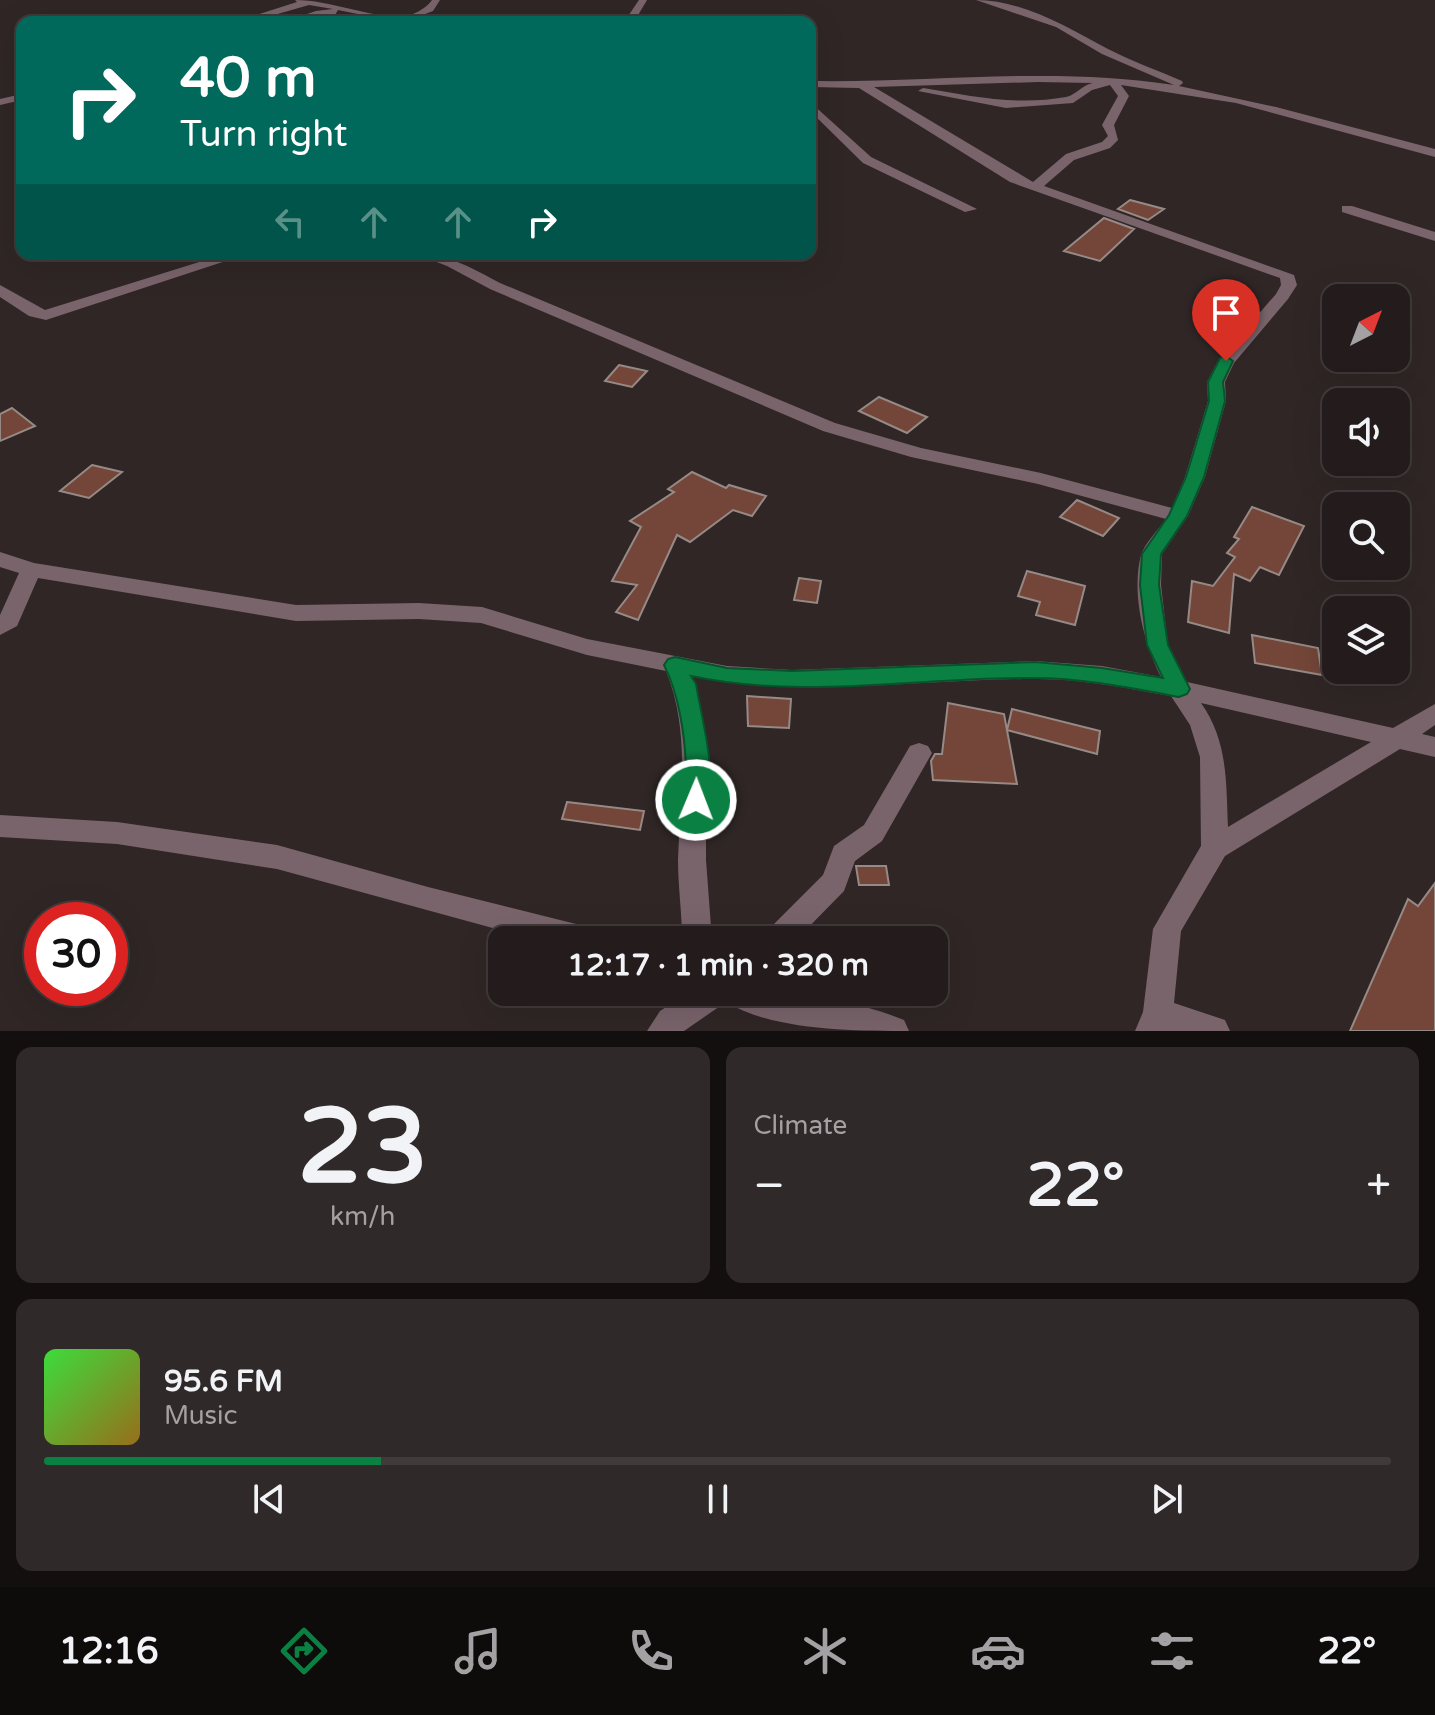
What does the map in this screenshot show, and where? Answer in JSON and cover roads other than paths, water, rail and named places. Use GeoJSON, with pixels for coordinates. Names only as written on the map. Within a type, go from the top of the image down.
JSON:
{"type":"FeatureCollection","features":[{"type":"Feature","properties":{"kind":"street"},"geometry":{"type":"LineString","coordinates":[[417,16],[430,9],[436,0]]}},
{"type":"Feature","properties":{"kind":"street"},"geometry":{"type":"LineString","coordinates":[[980,0],[1059,25],[1106,52],[1172,79],[1189,91]]}},
{"type":"Feature","properties":{"kind":"street"},"geometry":{"type":"LineString","coordinates":[[260,16],[310,1],[383,16]]}},
{"type":"Feature","properties":{"kind":"street"},"geometry":{"type":"LineString","coordinates":[[313,16],[330,12],[351,16]]}},
{"type":"Feature","properties":{"kind":"street"},"geometry":{"type":"LineString","coordinates":[[816,84],[1045,79],[1112,82],[1189,91],[1435,153]]}},
{"type":"Feature","properties":{"kind":"street"},"geometry":{"type":"LineString","coordinates":[[887,84],[1006,105],[1073,100],[1089,87],[1112,82]]}},
{"type":"Feature","properties":{"kind":"street"},"geometry":{"type":"LineString","coordinates":[[1035,187],[1070,157],[1106,145],[1114,137],[1108,125],[1124,96],[1112,82]]}},
{"type":"Feature","properties":{"kind":"street"},"geometry":{"type":"LineString","coordinates":[[862,85],[948,140],[1035,187],[1287,275],[1289,285],[1283,296],[1226,361],[1216,382],[1217,401],[1195,477],[1178,516],[1152,554],[1150,585],[1157,645],[1179,689],[1202,723],[1213,757],[1215,848]]}},
{"type":"Feature","properties":{"kind":"street"},"geometry":{"type":"LineString","coordinates":[[816,111],[867,160],[970,209]]}},
{"type":"Feature","properties":{"kind":"street"},"geometry":{"type":"LineString","coordinates":[[1347,209],[1435,237]]}},
{"type":"Feature","properties":{"kind":"street"},"geometry":{"type":"LineString","coordinates":[[0,290],[35,313],[46,315],[221,260]]}},
{"type":"Feature","properties":{"kind":"street"},"geometry":{"type":"LineString","coordinates":[[442,260],[495,286],[829,427],[918,453],[1041,479],[1178,516]]}},
{"type":"Feature","properties":{"kind":"street"},"geometry":{"type":"LineString","coordinates":[[0,559],[31,570],[296,613],[419,611],[482,615],[587,647],[727,675],[792,679],[1035,670],[1102,675],[1179,689],[1391,740],[1435,747]]}},
{"type":"Feature","properties":{"kind":"street"},"geometry":{"type":"LineString","coordinates":[[0,627],[9,620],[31,570]]}},
{"type":"Feature","properties":{"kind":"street"},"geometry":{"type":"LineString","coordinates":[[675,665],[685,684],[698,769],[692,862],[696,926]]}},
{"type":"Feature","properties":{"kind":"street"},"geometry":{"type":"LineString","coordinates":[[1214,1031],[1154,1022],[1167,929],[1215,848],[1340,775],[1435,713]]}},
{"type":"Feature","properties":{"kind":"street"},"geometry":{"type":"LineString","coordinates":[[791,926],[834,882],[844,854],[873,833],[919,753]]}},
{"type":"Feature","properties":{"kind":"street"},"geometry":{"type":"LineString","coordinates":[[0,826],[132,835],[277,857],[532,926]]}},
{"type":"Feature","properties":{"kind":"street"},"geometry":{"type":"LineString","coordinates":[[663,1031],[694,1006]]}},
{"type":"Feature","properties":{"kind":"street"},"geometry":{"type":"LineString","coordinates":[[786,1006],[862,1021],[893,1031]]}}]}
